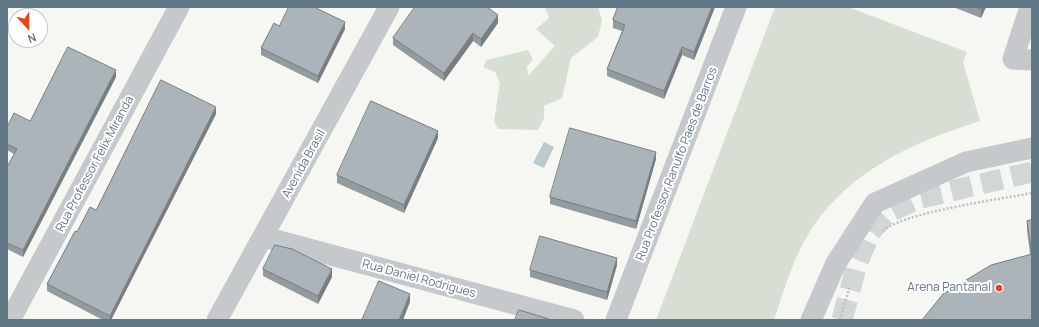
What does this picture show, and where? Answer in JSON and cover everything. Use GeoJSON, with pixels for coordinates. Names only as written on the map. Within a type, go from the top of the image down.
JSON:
{"type":"FeatureCollection","features":[{"type":"Feature","properties":{"kind":"street","name":"Rua Professor Felix Miranda"},"geometry":{"type":"LineString","coordinates":[[10,320],[179,7]]}},
{"type":"Feature","properties":{"kind":"street","name":"Avenida Brasil"},"geometry":{"type":"LineString","coordinates":[[217,320],[264,237],[389,7]]}},
{"type":"Feature","properties":{"kind":"street","name":"Rua Professor Ranulfo Paes de Barros"},"geometry":{"type":"LineString","coordinates":[[616,320],[736,7]]}},
{"type":"Feature","properties":{"kind":"street"},"geometry":{"type":"LineString","coordinates":[[1030,7],[1013,59],[1032,60]]}},
{"type":"Feature","properties":{"kind":"street"},"geometry":{"type":"LineString","coordinates":[[811,320],[836,263],[875,204],[966,162],[1032,148]]}},
{"type":"Feature","properties":{"kind":"street","name":"Rua Daniel Rodrigues"},"geometry":{"type":"LineString","coordinates":[[264,237],[574,320]]}},
{"type":"Feature","properties":{"kind":"path"},"geometry":{"type":"LineString","coordinates":[[879,234],[888,226],[911,217],[1032,193]]}},
{"type":"Feature","properties":{"kind":"path"},"geometry":{"type":"LineString","coordinates":[[840,320],[850,284]]}},
{"type":"Feature","properties":{"kind":"shaded area"},"geometry":{"type":"Polygon","coordinates":[[[543,7],[598,7],[602,20],[598,37],[571,58],[562,98],[544,106],[544,118],[538,130],[498,129],[494,121],[500,83],[495,72],[483,67],[487,60],[528,50],[533,59],[527,67],[528,76],[555,46],[536,29],[549,18],[546,9],[543,7]]]}},
{"type":"Feature","properties":{"kind":"shaded area"},"geometry":{"type":"Polygon","coordinates":[[[775,7],[848,7],[967,52],[963,62],[980,121],[928,139],[904,151],[880,164],[839,196],[821,217],[805,240],[788,279],[774,320],[656,320],[775,7]]]}},
{"type":"Feature","properties":{"kind":"shaded area"},"geometry":{"type":"Polygon","coordinates":[[[544,142],[554,147],[544,168],[533,163],[544,142]]]}},
{"type":"Feature","properties":{"kind":"building"},"geometry":{"type":"Polygon","coordinates":[[[289,7],[314,7],[345,22],[318,76],[261,48],[274,23],[279,26],[289,7]]]}},
{"type":"Feature","properties":{"kind":"building"},"geometry":{"type":"Polygon","coordinates":[[[415,7],[487,7],[498,15],[481,39],[473,33],[444,73],[393,38],[415,7]]]}},
{"type":"Feature","properties":{"kind":"building"},"geometry":{"type":"Polygon","coordinates":[[[618,7],[712,7],[694,52],[682,47],[664,91],[607,69],[625,25],[613,20],[618,7]]]}},
{"type":"Feature","properties":{"kind":"building"},"geometry":{"type":"Polygon","coordinates":[[[68,47],[116,70],[23,250],[7,243],[7,167],[17,149],[7,144],[7,127],[14,113],[30,121],[68,47]]]}},
{"type":"Feature","properties":{"kind":"building"},"geometry":{"type":"Polygon","coordinates":[[[161,80],[216,107],[110,316],[47,284],[75,231],[77,232],[90,207],[96,210],[161,80]]]}},
{"type":"Feature","properties":{"kind":"building"},"geometry":{"type":"Polygon","coordinates":[[[371,101],[438,131],[404,205],[337,175],[371,101]]]}},
{"type":"Feature","properties":{"kind":"building"},"geometry":{"type":"Polygon","coordinates":[[[570,128],[656,152],[636,221],[550,197],[570,128]]]}},
{"type":"Feature","properties":{"kind":"building"},"geometry":{"type":"Polygon","coordinates":[[[1032,220],[1032,254],[1027,221],[1032,220]]]}},
{"type":"Feature","properties":{"kind":"building"},"geometry":{"type":"Polygon","coordinates":[[[540,236],[617,258],[607,292],[530,270],[540,236]]]}},
{"type":"Feature","properties":{"kind":"building"},"geometry":{"type":"Polygon","coordinates":[[[275,245],[292,249],[332,269],[318,296],[263,269],[275,245]]]}},
{"type":"Feature","properties":{"kind":"building","name":"Arena Pantanal"},"geometry":{"type":"Polygon","coordinates":[[[1032,254],[1032,320],[922,320],[943,294],[991,265],[1032,254]]]}},
{"type":"Feature","properties":{"kind":"building"},"geometry":{"type":"Polygon","coordinates":[[[379,281],[410,294],[399,320],[362,320],[379,281]]]}},
{"type":"Feature","properties":{"kind":"building"},"geometry":{"type":"Polygon","coordinates":[[[519,310],[552,320],[515,320],[519,310]]]}},
{"type":"Feature","properties":{"kind":"tunnel"},"geometry":{"type":"LineString","coordinates":[[842,320],[857,264],[871,231],[888,213],[917,199],[1032,172]]}},
{"type":"Feature","properties":{"kind":"place","name":"Arena Pantanal"},"geometry":{"type":"Point","coordinates":[999,288]}}]}
